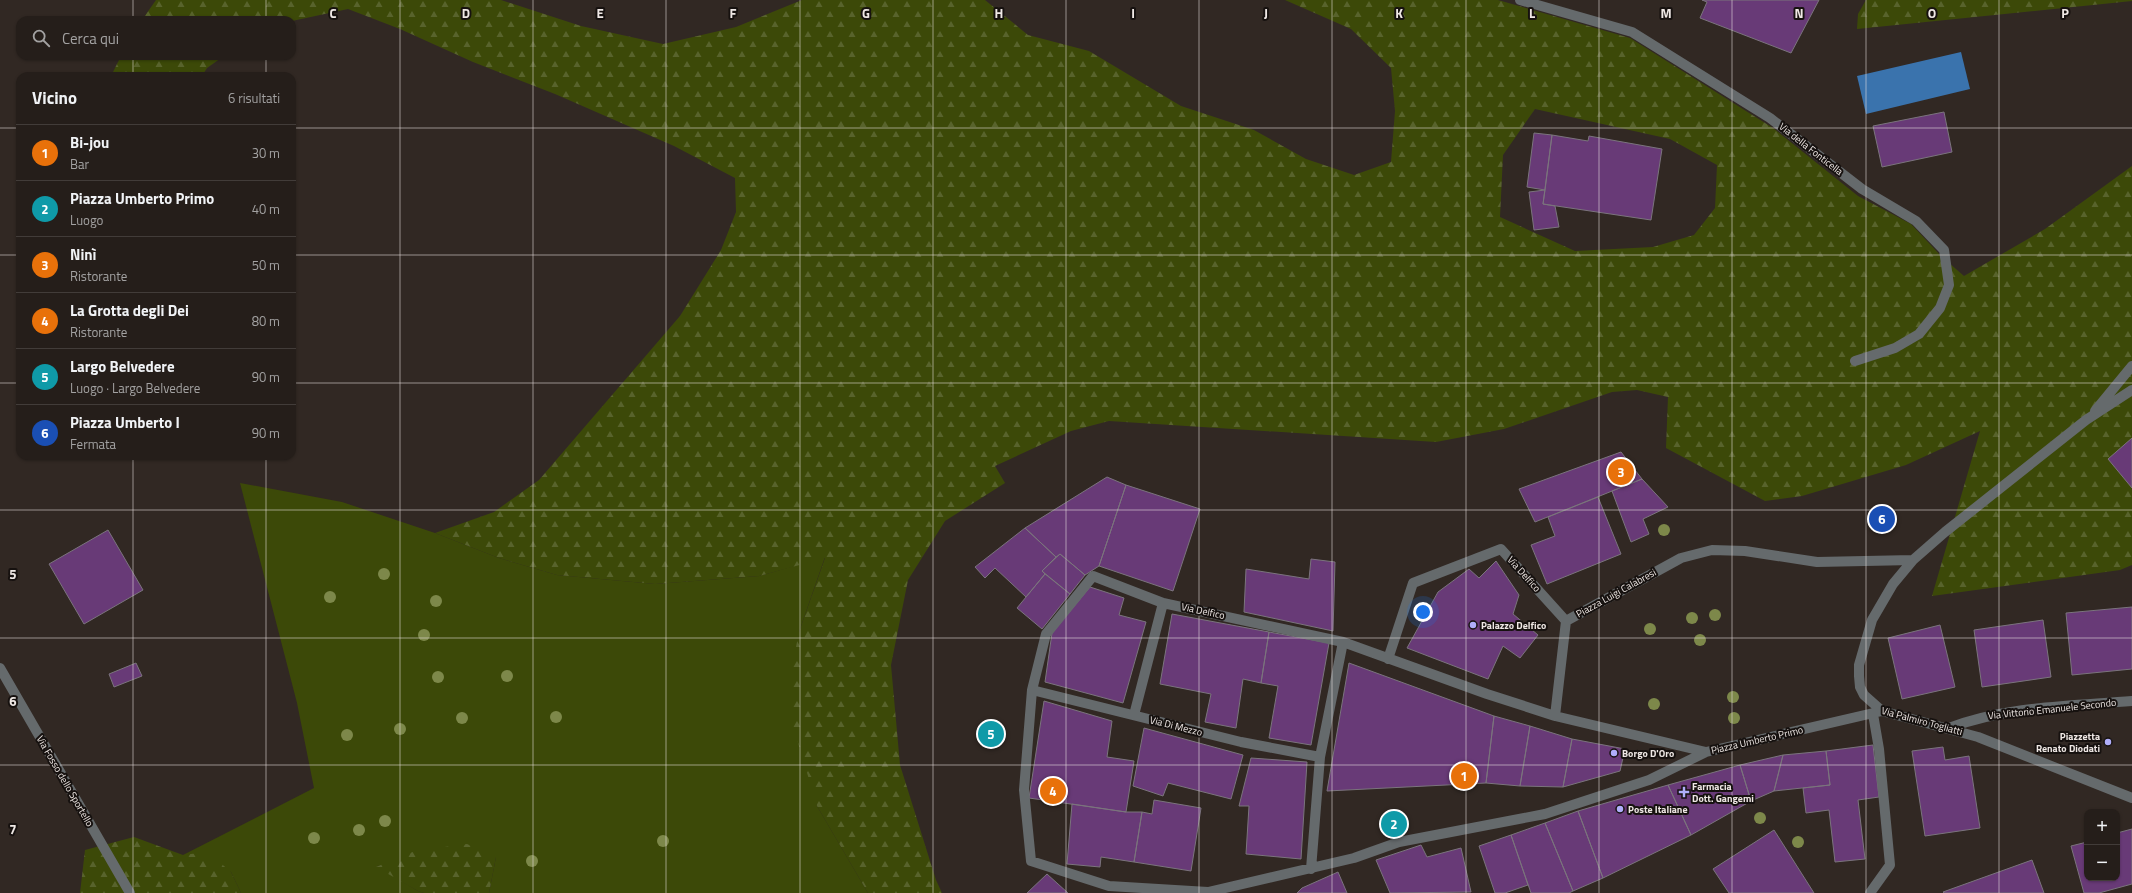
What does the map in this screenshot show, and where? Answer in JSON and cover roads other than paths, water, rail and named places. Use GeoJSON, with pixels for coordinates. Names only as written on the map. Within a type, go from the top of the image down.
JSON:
{"type":"FeatureCollection","features":[{"type":"Feature","properties":{"kind":"street","name":"Via della Fonticella"},"geometry":{"type":"LineString","coordinates":[[1520,0],[1632,32],[1770,118],[1862,189],[1916,221],[1944,250],[1949,285],[1940,308],[1919,334],[1895,348],[1855,361]]}},
{"type":"Feature","properties":{"kind":"street","name":"Via Palmiro Togliatti"},"geometry":{"type":"LineString","coordinates":[[2086,420],[2132,366]]}},
{"type":"Feature","properties":{"kind":"street","name":"Via Palmiro Togliatti"},"geometry":{"type":"LineString","coordinates":[[2132,390],[2086,420],[1945,532],[1913,560],[1893,584],[1878,608],[1868,630],[1860,666],[1860,687],[1877,713],[1949,728],[1978,736],[2132,798]]}},
{"type":"Feature","properties":{"kind":"street","name":"Via Delfico"},"geometry":{"type":"LineString","coordinates":[[1388,659],[1413,583],[1501,550],[1566,621]]}},
{"type":"Feature","properties":{"kind":"street","name":"Piazza Luigi Calabresi"},"geometry":{"type":"LineString","coordinates":[[1555,716],[1566,621],[1681,558],[1712,550],[1745,551],[1817,562],[1913,560]]}},
{"type":"Feature","properties":{"kind":"street","name":"Via Delfico"},"geometry":{"type":"LineString","coordinates":[[1032,690],[1046,634],[1092,576],[1163,603],[1343,642],[1487,694],[1555,716]]}},
{"type":"Feature","properties":{"kind":"street"},"geometry":{"type":"LineString","coordinates":[[1134,715],[1163,603]]}},
{"type":"Feature","properties":{"kind":"street"},"geometry":{"type":"LineString","coordinates":[[1311,869],[1320,757],[1343,642]]}},
{"type":"Feature","properties":{"kind":"street","name":"Via Fosso dello Sportello"},"geometry":{"type":"LineString","coordinates":[[0,668],[130,893]]}},
{"type":"Feature","properties":{"kind":"street","name":"Piazza Umberto Primo"},"geometry":{"type":"LineString","coordinates":[[1032,690],[1024,790],[1031,861],[1109,886],[1208,892],[1354,858],[1399,842],[1545,814],[1649,780],[1706,752],[1877,713]]}},
{"type":"Feature","properties":{"kind":"street","name":"Via Di Mezzo"},"geometry":{"type":"LineString","coordinates":[[1032,690],[1241,742],[1320,757]]}},
{"type":"Feature","properties":{"kind":"street","name":"Via Vittorio Emanuele Secondo"},"geometry":{"type":"LineString","coordinates":[[1949,728],[1994,714],[2132,701]]}},
{"type":"Feature","properties":{"kind":"street"},"geometry":{"type":"LineString","coordinates":[[1870,893],[1890,865],[1877,713]]}},
{"type":"Feature","properties":{"kind":"street"},"geometry":{"type":"LineString","coordinates":[[1555,716],[1706,752]]}},
{"type":"Feature","properties":{"kind":"water"},"geometry":{"type":"Polygon","coordinates":[[[1961,52],[1970,89],[1866,114],[1857,76],[1961,52]]]}},
{"type":"Feature","properties":{"kind":"place","name":"Ninì"},"geometry":{"type":"Point","coordinates":[1621,472]}},
{"type":"Feature","properties":{"kind":"place","name":"Piazza Umberto I"},"geometry":{"type":"Point","coordinates":[1882,519]}},
{"type":"Feature","properties":{"kind":"place","name":"Palazzo Delfico"},"geometry":{"type":"Point","coordinates":[1473,625]}},
{"type":"Feature","properties":{"kind":"place","name":"Largo Belvedere"},"geometry":{"type":"Point","coordinates":[991,734]}},
{"type":"Feature","properties":{"kind":"place","name":"Piazzetta Renato Diodati"},"geometry":{"type":"Point","coordinates":[2108,742]}},
{"type":"Feature","properties":{"kind":"place","name":"Borgo D'Oro"},"geometry":{"type":"Point","coordinates":[1614,753]}},
{"type":"Feature","properties":{"kind":"place","name":"Bi-jou"},"geometry":{"type":"Point","coordinates":[1464,776]}},
{"type":"Feature","properties":{"kind":"place","name":"La Grotta degli Dei"},"geometry":{"type":"Point","coordinates":[1053,791]}},
{"type":"Feature","properties":{"kind":"place","name":"Farmacia Dott. Gangemi"},"geometry":{"type":"Point","coordinates":[1684,792]}},
{"type":"Feature","properties":{"kind":"place","name":"Poste Italiane"},"geometry":{"type":"Point","coordinates":[1620,809]}},
{"type":"Feature","properties":{"kind":"place","name":"Piazza Umberto Primo"},"geometry":{"type":"Point","coordinates":[1394,824]}}]}
